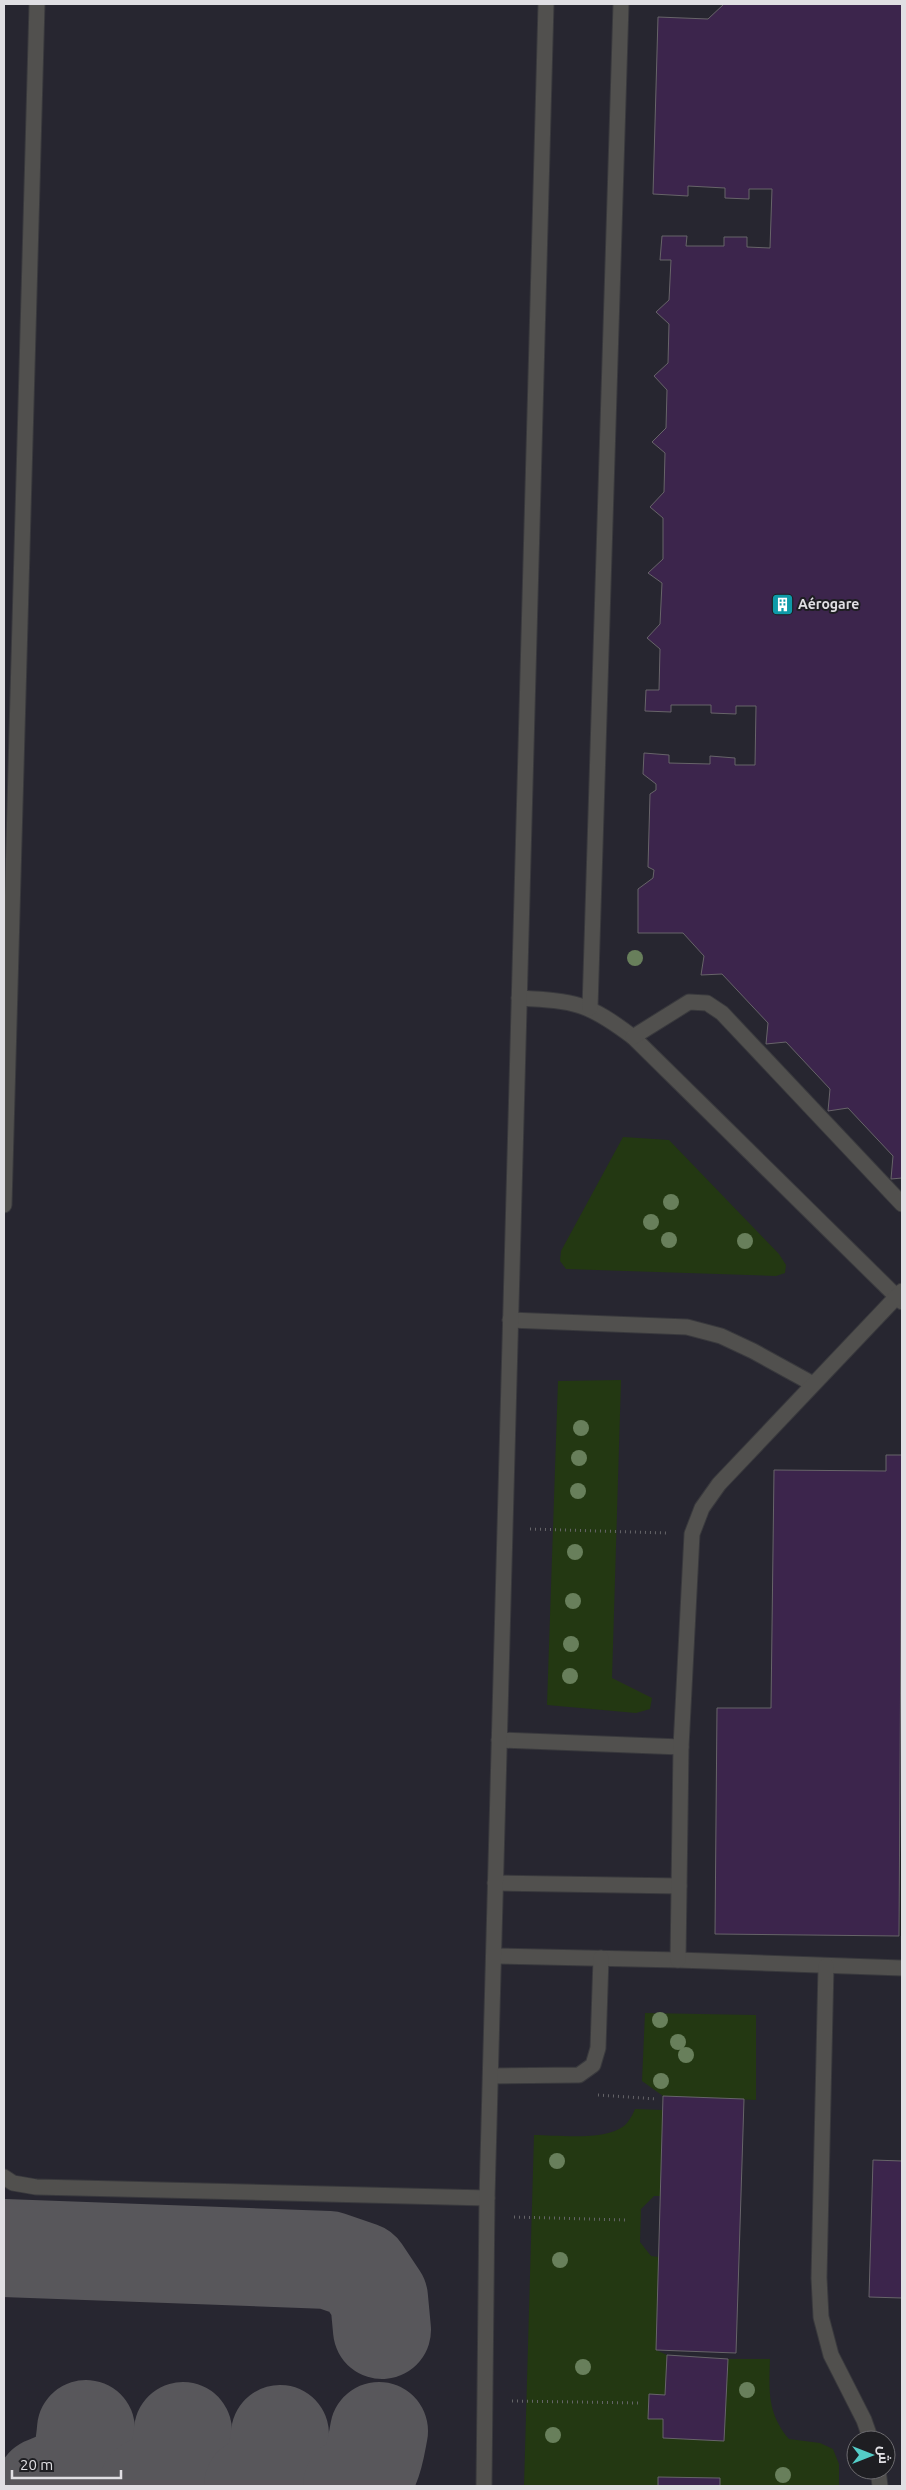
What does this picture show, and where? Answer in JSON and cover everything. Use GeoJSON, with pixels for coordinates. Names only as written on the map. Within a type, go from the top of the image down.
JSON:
{"type":"FeatureCollection","features":[{"type":"Feature","properties":{"kind":"lane"},"geometry":{"type":"LineString","coordinates":[[4,1205],[37,4]]}},
{"type":"Feature","properties":{"kind":"lane"},"geometry":{"type":"LineString","coordinates":[[484,2486],[487,2198],[546,4]]}},
{"type":"Feature","properties":{"kind":"lane"},"geometry":{"type":"LineString","coordinates":[[590,1008],[621,4]]}},
{"type":"Feature","properties":{"kind":"lane"},"geometry":{"type":"LineString","coordinates":[[520,998],[565,1000],[590,1008],[634,1037],[900,1297],[813,1384],[719,1484],[702,1508],[692,1534],[681,1747],[678,1960]]}},
{"type":"Feature","properties":{"kind":"lane"},"geometry":{"type":"LineString","coordinates":[[634,1037],[689,1002],[707,1004],[714,1008],[728,1020],[902,1204]]}},
{"type":"Feature","properties":{"kind":"lane"},"geometry":{"type":"LineString","coordinates":[[510,1320],[687,1327],[721,1336],[813,1384]]}},
{"type":"Feature","properties":{"kind":"lane"},"geometry":{"type":"LineString","coordinates":[[499,1740],[681,1747]]}},
{"type":"Feature","properties":{"kind":"lane"},"geometry":{"type":"LineString","coordinates":[[496,1883],[679,1886]]}},
{"type":"Feature","properties":{"kind":"lane"},"geometry":{"type":"LineString","coordinates":[[494,1956],[902,1968]]}},
{"type":"Feature","properties":{"kind":"lane"},"geometry":{"type":"LineString","coordinates":[[491,2076],[580,2075],[593,2064],[598,2048],[601,1958]]}},
{"type":"Feature","properties":{"kind":"lane"},"geometry":{"type":"LineString","coordinates":[[826,1966],[819,2278],[821,2317],[831,2355],[868,2430]]}},
{"type":"Feature","properties":{"kind":"lane"},"geometry":{"type":"LineString","coordinates":[[4,2177],[13,2183],[36,2187],[487,2198]]}},
{"type":"Feature","properties":{"kind":"path"},"geometry":{"type":"LineString","coordinates":[[504,1528],[692,1534]]}},
{"type":"Feature","properties":{"kind":"path"},"geometry":{"type":"LineString","coordinates":[[580,2075],[587,2087],[598,2095],[658,2099]]}},
{"type":"Feature","properties":{"kind":"path"},"geometry":{"type":"LineString","coordinates":[[487,2216],[626,2220]]}},
{"type":"Feature","properties":{"kind":"path"},"geometry":{"type":"LineString","coordinates":[[486,2401],[639,2403]]}},
{"type":"Feature","properties":{"kind":"shaded area"},"geometry":{"type":"Polygon","coordinates":[[[4,4],[902,4],[902,1723],[899,1936],[902,1936],[902,2486],[4,2486],[4,4]]]}},
{"type":"Feature","properties":{"kind":"green space"},"geometry":{"type":"Polygon","coordinates":[[[623,1137],[669,1140],[779,1254],[786,1265],[785,1273],[776,1276],[566,1269],[560,1261],[561,1251],[623,1137]]]}},
{"type":"Feature","properties":{"kind":"green space"},"geometry":{"type":"Polygon","coordinates":[[[621,1380],[612,1678],[652,1698],[650,1709],[636,1713],[547,1705],[558,1381],[621,1380]]]}},
{"type":"Feature","properties":{"kind":"green space"},"geometry":{"type":"Polygon","coordinates":[[[645,2013],[756,2015],[756,2100],[663,2096],[642,2081],[645,2013]]]}},
{"type":"Feature","properties":{"kind":"green space"},"geometry":{"type":"Polygon","coordinates":[[[635,2109],[663,2110],[660,2196],[654,2196],[641,2209],[640,2242],[651,2256],[659,2257],[656,2350],[667,2355],[665,2395],[649,2395],[649,2419],[663,2419],[663,2438],[724,2441],[728,2359],[770,2359],[769,2381],[771,2401],[777,2420],[789,2439],[820,2443],[833,2449],[839,2464],[839,2486],[720,2486],[720,2478],[658,2477],[658,2486],[524,2486],[534,2135],[583,2136],[609,2133],[627,2123],[635,2109]]]}},
{"type":"Feature","properties":{"kind":"building","name":"Aérogare"},"geometry":{"type":"Polygon","coordinates":[[[724,4],[902,4],[902,1178],[891,1179],[893,1156],[848,1108],[828,1111],[830,1089],[786,1042],[766,1044],[768,1023],[722,974],[701,975],[704,956],[683,933],[638,933],[638,889],[653,878],[654,870],[648,867],[650,794],[656,790],[656,784],[643,774],[644,753],[669,755],[669,763],[710,764],[710,756],[735,758],[735,765],[755,765],[756,706],[736,706],[736,714],[711,713],[711,705],[671,705],[671,712],[645,711],[646,690],[659,690],[660,649],[647,638],[660,624],[662,583],[648,573],[663,559],[663,518],[650,507],[664,492],[665,453],[652,442],[666,428],[667,390],[654,376],[668,363],[669,324],[656,312],[669,300],[671,260],[660,260],[662,236],[687,236],[686,246],[724,246],[724,237],[747,237],[747,247],[770,248],[772,189],[749,189],[749,199],[725,198],[725,188],[688,186],[688,196],[653,194],[658,17],[708,19],[724,4]]]}},
{"type":"Feature","properties":{"kind":"building"},"geometry":{"type":"Polygon","coordinates":[[[886,1455],[902,1455],[899,1936],[715,1934],[717,1708],[771,1708],[774,1470],[886,1471],[886,1455]]]}},
{"type":"Feature","properties":{"kind":"building"},"geometry":{"type":"Polygon","coordinates":[[[663,2096],[744,2099],[736,2353],[656,2350],[663,2096]]]}},
{"type":"Feature","properties":{"kind":"building"},"geometry":{"type":"Polygon","coordinates":[[[873,2160],[902,2161],[902,2298],[869,2297],[873,2160]]]}},
{"type":"Feature","properties":{"kind":"building"},"geometry":{"type":"Polygon","coordinates":[[[667,2355],[728,2359],[724,2441],[663,2438],[663,2419],[648,2419],[649,2394],[665,2395],[667,2355]]]}},
{"type":"Feature","properties":{"kind":"building"},"geometry":{"type":"Polygon","coordinates":[[[658,2477],[720,2478],[720,2486],[658,2486],[658,2477]]]}},
{"type":"Feature","properties":{"kind":"taxiway"},"geometry":{"type":"LineString","coordinates":[[4,2248],[329,2260],[361,2271],[379,2298],[382,2330]]}},
{"type":"Feature","properties":{"kind":"taxiway"},"geometry":{"type":"LineString","coordinates":[[45,2486],[65,2477],[77,2466],[83,2451],[86,2429]]}},
{"type":"Feature","properties":{"kind":"taxiway"},"geometry":{"type":"LineString","coordinates":[[148,2486],[165,2477],[171,2471],[178,2457],[183,2431]]}},
{"type":"Feature","properties":{"kind":"taxiway"},"geometry":{"type":"LineString","coordinates":[[352,2486],[365,2476],[369,2469],[379,2431]]}},
{"type":"Feature","properties":{"kind":"taxiway"},"geometry":{"type":"LineString","coordinates":[[253,2486],[266,2475],[274,2464],[280,2434]]}},
{"type":"Feature","properties":{"kind":"place","name":"Aérogare"},"geometry":{"type":"Point","coordinates":[782,604]}}]}
